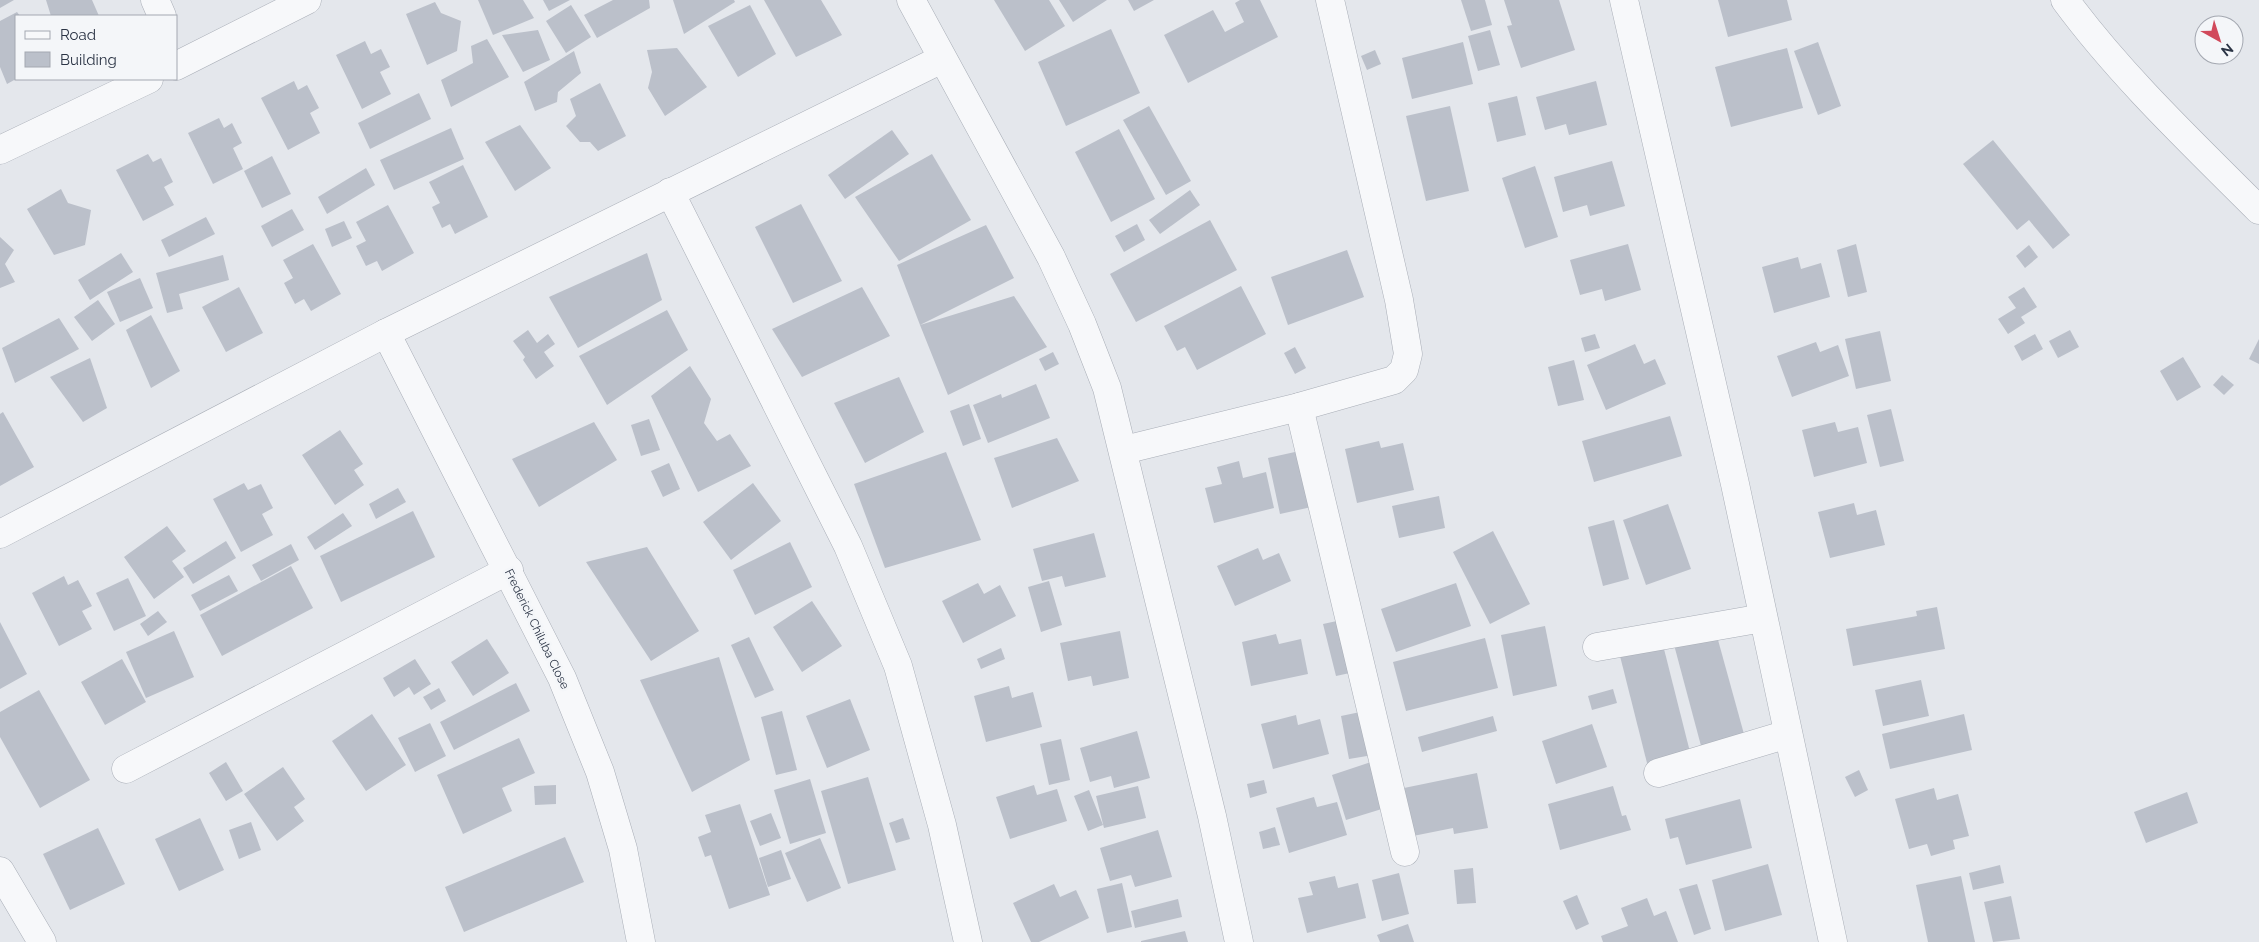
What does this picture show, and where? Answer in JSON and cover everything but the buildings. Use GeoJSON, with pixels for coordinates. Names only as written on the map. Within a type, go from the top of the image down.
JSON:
{"type":"FeatureCollection","features":[{"type":"Feature","properties":{"kind":"street"},"geometry":{"type":"LineString","coordinates":[[155,0],[162,15]]}},
{"type":"Feature","properties":{"kind":"street"},"geometry":{"type":"LineString","coordinates":[[179,58],[307,0]]}},
{"type":"Feature","properties":{"kind":"street"},"geometry":{"type":"LineString","coordinates":[[911,0],[1051,257],[1107,388],[1124,450],[1210,806],[1240,942]]}},
{"type":"Feature","properties":{"kind":"street"},"geometry":{"type":"LineString","coordinates":[[1124,450],[1299,407],[1394,380],[1404,370],[1408,354],[1399,300],[1330,0]]}},
{"type":"Feature","properties":{"kind":"street"},"geometry":{"type":"LineString","coordinates":[[1624,0],[1763,618],[1833,942]]}},
{"type":"Feature","properties":{"kind":"street"},"geometry":{"type":"LineString","coordinates":[[2065,0],[2081,22],[2168,118],[2259,210]]}},
{"type":"Feature","properties":{"kind":"street"},"geometry":{"type":"LineString","coordinates":[[0,534],[386,333],[942,59]]}},
{"type":"Feature","properties":{"kind":"street"},"geometry":{"type":"LineString","coordinates":[[0,150],[147,80]]}},
{"type":"Feature","properties":{"kind":"street"},"geometry":{"type":"LineString","coordinates":[[670,192],[848,546],[898,666],[942,825],[968,942]]}},
{"type":"Feature","properties":{"kind":"street","name":"Frederick Chiluba Close"},"geometry":{"type":"LineString","coordinates":[[386,333],[509,570],[562,678],[600,772],[623,848],[641,942]]}},
{"type":"Feature","properties":{"kind":"street"},"geometry":{"type":"LineString","coordinates":[[1299,407],[1405,852]]}},
{"type":"Feature","properties":{"kind":"street"},"geometry":{"type":"LineString","coordinates":[[126,769],[509,570]]}},
{"type":"Feature","properties":{"kind":"street"},"geometry":{"type":"LineString","coordinates":[[1597,647],[1763,618]]}},
{"type":"Feature","properties":{"kind":"street"},"geometry":{"type":"LineString","coordinates":[[1658,773],[1788,734]]}},
{"type":"Feature","properties":{"kind":"street"},"geometry":{"type":"LineString","coordinates":[[2,877],[42,942]]}}]}
